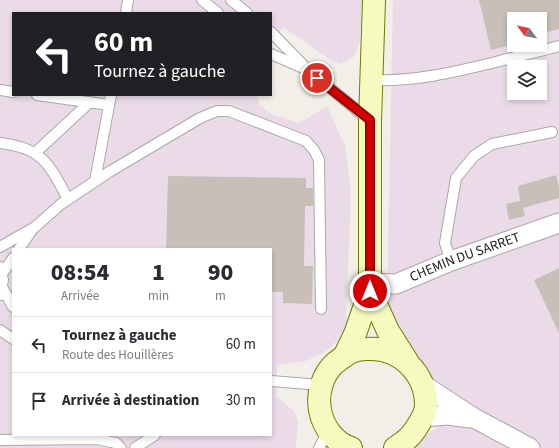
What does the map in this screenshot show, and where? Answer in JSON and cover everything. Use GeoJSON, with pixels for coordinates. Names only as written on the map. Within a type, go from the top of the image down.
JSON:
{"type":"FeatureCollection","features":[{"type":"Feature","properties":{"kind":"main road"},"geometry":{"type":"LineString","coordinates":[[345,355],[355,334],[370,287],[370,120],[374,0]]}},
{"type":"Feature","properties":{"kind":"main road"},"geometry":{"type":"LineString","coordinates":[[370,287],[388,331],[407,362],[418,375],[422,384],[426,406],[417,427],[408,439],[394,448]]}},
{"type":"Feature","properties":{"kind":"main road"},"geometry":{"type":"LineString","coordinates":[[337,444],[321,417],[319,401],[321,385],[330,368],[345,355],[361,349],[377,348],[394,353],[407,362]]}},
{"type":"Feature","properties":{"kind":"street","name":"CHEMIN DU SARRET"},"geometry":{"type":"LineString","coordinates":[[370,287],[396,284],[451,261],[559,223]]}},
{"type":"Feature","properties":{"kind":"street"},"geometry":{"type":"LineString","coordinates":[[422,384],[474,418],[530,448]]}},
{"type":"Feature","properties":{"kind":"street"},"geometry":{"type":"LineString","coordinates":[[422,417],[448,415],[474,418]]}},
{"type":"Feature","properties":{"kind":"lane"},"geometry":{"type":"LineString","coordinates":[[126,12],[128,0]]}},
{"type":"Feature","properties":{"kind":"lane"},"geometry":{"type":"LineString","coordinates":[[202,0],[217,12]]}},
{"type":"Feature","properties":{"kind":"lane"},"geometry":{"type":"LineString","coordinates":[[231,0],[246,12]]}},
{"type":"Feature","properties":{"kind":"lane"},"geometry":{"type":"LineString","coordinates":[[272,33],[307,69],[370,120]]}},
{"type":"Feature","properties":{"kind":"lane"},"geometry":{"type":"LineString","coordinates":[[371,80],[411,80],[457,71],[559,46]]}},
{"type":"Feature","properties":{"kind":"lane"},"geometry":{"type":"LineString","coordinates":[[272,54],[307,69]]}},
{"type":"Feature","properties":{"kind":"lane"},"geometry":{"type":"LineString","coordinates":[[0,90],[12,92]]}},
{"type":"Feature","properties":{"kind":"lane"},"geometry":{"type":"LineString","coordinates":[[45,96],[90,102],[110,100],[95,181]]}},
{"type":"Feature","properties":{"kind":"lane"},"geometry":{"type":"LineString","coordinates":[[35,153],[90,102]]}},
{"type":"Feature","properties":{"kind":"lane"},"geometry":{"type":"LineString","coordinates":[[0,247],[35,227],[68,199],[95,181],[200,118],[216,111],[229,111],[306,141],[314,150],[319,160],[321,309]]}},
{"type":"Feature","properties":{"kind":"lane"},"geometry":{"type":"LineString","coordinates":[[451,261],[445,243],[456,178],[474,156],[492,144],[552,132]]}},
{"type":"Feature","properties":{"kind":"lane"},"geometry":{"type":"LineString","coordinates":[[0,143],[20,146],[35,153],[44,160],[52,170],[68,199]]}},
{"type":"Feature","properties":{"kind":"lane"},"geometry":{"type":"LineString","coordinates":[[20,248],[35,227]]}},
{"type":"Feature","properties":{"kind":"lane"},"geometry":{"type":"LineString","coordinates":[[12,259],[1,270],[1,291],[12,306]]}},
{"type":"Feature","properties":{"kind":"lane"},"geometry":{"type":"LineString","coordinates":[[0,330],[12,338]]}},
{"type":"Feature","properties":{"kind":"lane"},"geometry":{"type":"LineString","coordinates":[[272,381],[321,385]]}},
{"type":"Feature","properties":{"kind":"lane"},"geometry":{"type":"LineString","coordinates":[[135,448],[153,436]]}},
{"type":"Feature","properties":{"kind":"lane"},"geometry":{"type":"LineString","coordinates":[[0,440],[97,439],[116,443],[121,448]]}},
{"type":"Feature","properties":{"kind":"shaded area"},"geometry":{"type":"Polygon","coordinates":[[[0,0],[362,0],[360,41],[355,55],[341,64],[332,61],[283,27],[272,41],[272,12],[12,12],[12,96],[257,96],[259,104],[271,114],[299,123],[327,106],[345,146],[351,193],[346,323],[338,340],[325,352],[306,361],[277,365],[276,396],[294,411],[298,421],[296,448],[0,448],[0,0]]]}},
{"type":"Feature","properties":{"kind":"shaded area"},"geometry":{"type":"Polygon","coordinates":[[[393,0],[559,0],[559,448],[409,448],[436,428],[442,388],[425,373],[391,317],[387,298],[393,0]]]}},
{"type":"Feature","properties":{"kind":"building"},"geometry":{"type":"Polygon","coordinates":[[[479,0],[559,0],[559,29],[547,32],[547,12],[507,12],[507,46],[491,50],[479,0]]]}},
{"type":"Feature","properties":{"kind":"building"},"geometry":{"type":"Polygon","coordinates":[[[556,175],[559,187],[559,198],[523,208],[525,216],[509,220],[506,204],[520,201],[518,186],[556,175]]]}},
{"type":"Feature","properties":{"kind":"building"},"geometry":{"type":"Polygon","coordinates":[[[168,176],[306,178],[306,188],[313,188],[313,206],[305,206],[304,266],[313,266],[312,304],[283,303],[283,292],[272,292],[272,248],[166,248],[168,176]]]}},
{"type":"Feature","properties":{"kind":"building"},"geometry":{"type":"Polygon","coordinates":[[[559,268],[559,333],[534,280],[559,268]]]}},
{"type":"Feature","properties":{"kind":"route"},"geometry":{"type":"LineString","coordinates":[[317,78],[370,120],[370,291]]}}]}
